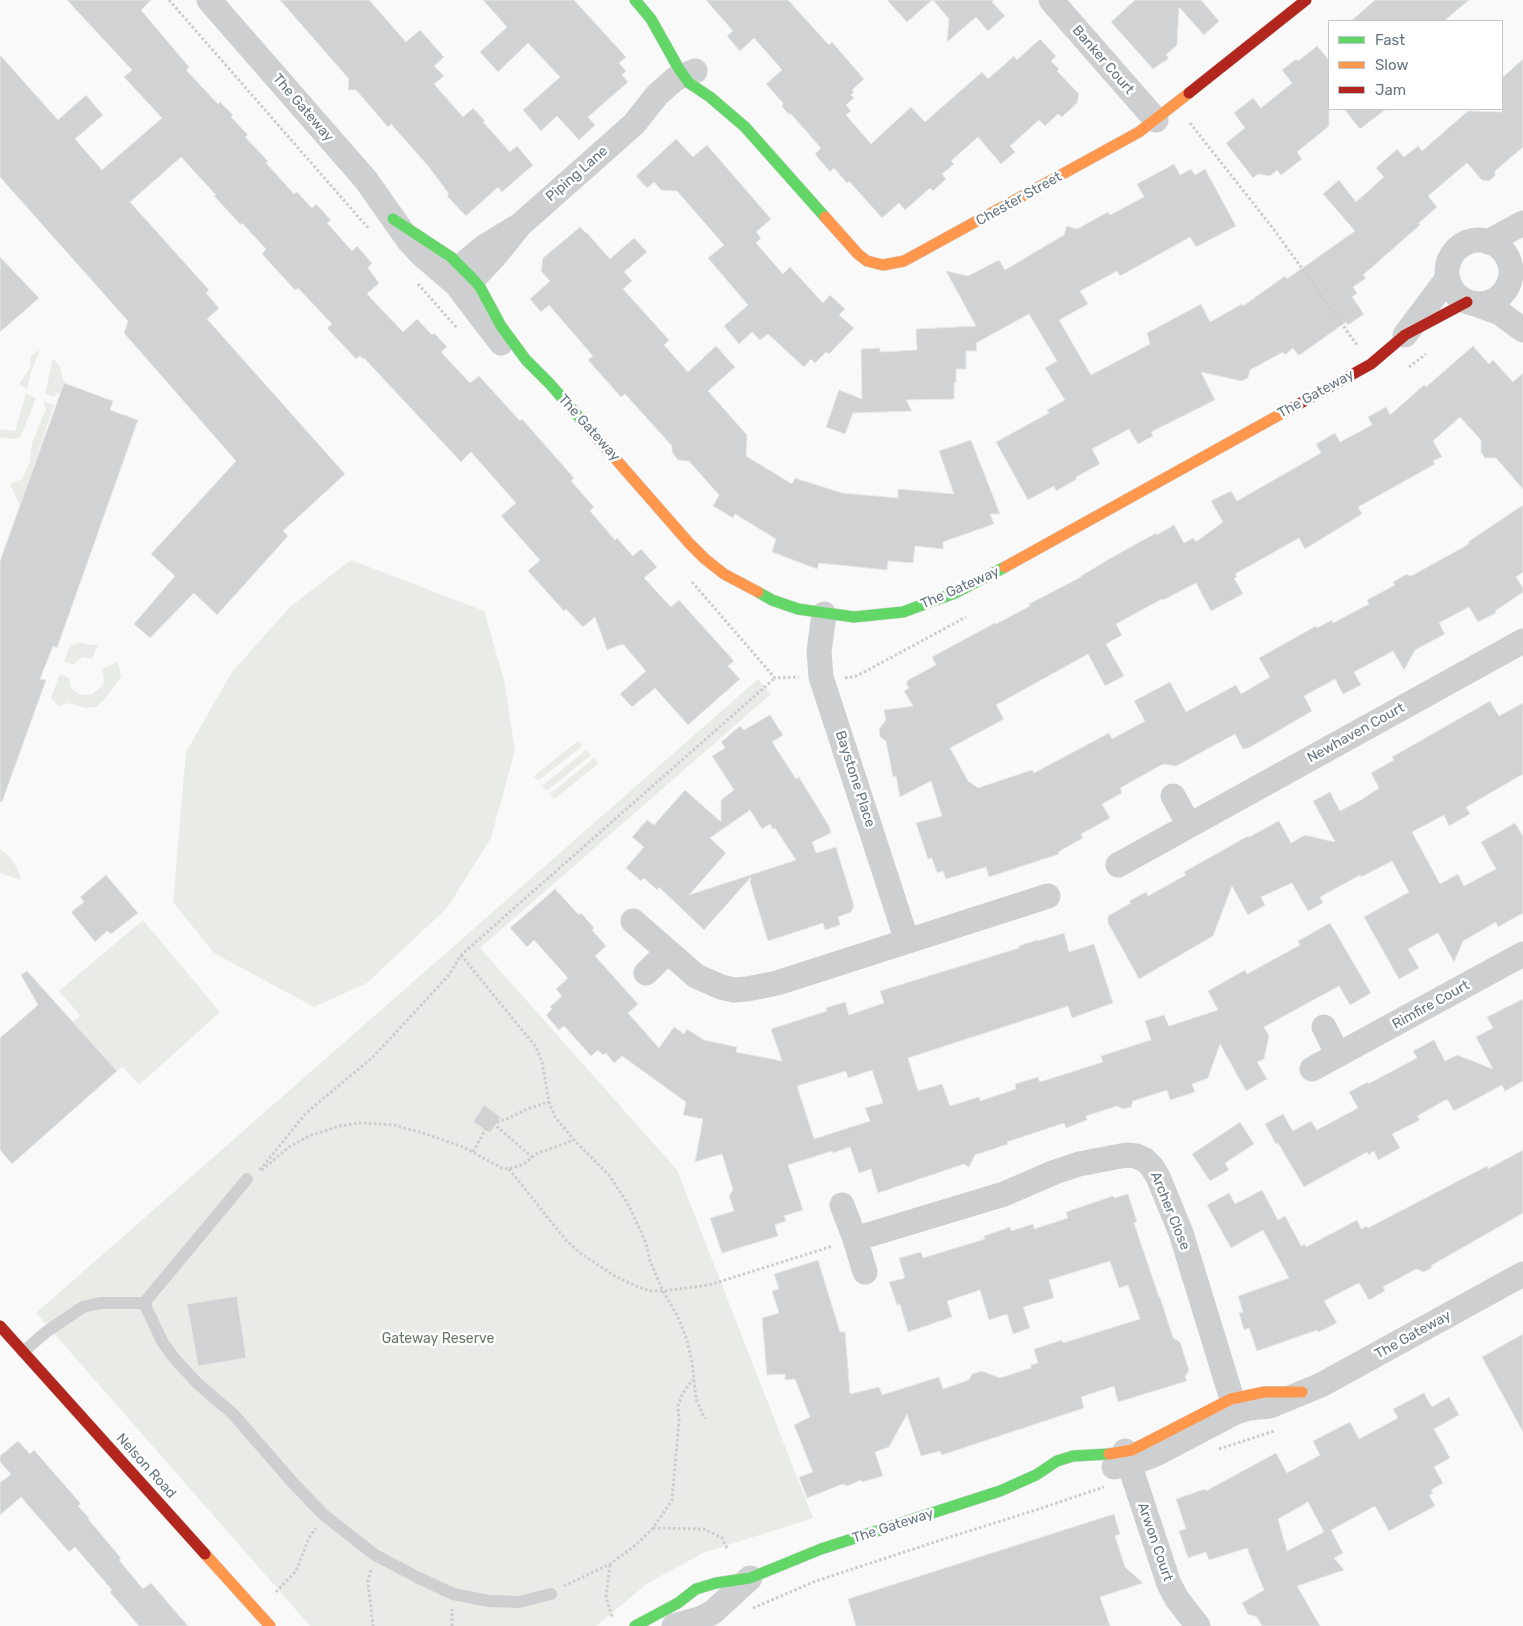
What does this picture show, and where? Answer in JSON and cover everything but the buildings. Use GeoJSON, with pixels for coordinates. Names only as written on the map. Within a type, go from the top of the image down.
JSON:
{"type":"FeatureCollection","features":[{"type":"Feature","properties":{"kind":"street","name":"The Gateway"},"geometry":{"type":"LineString","coordinates":[[209,0],[359,173],[409,241],[463,276],[502,345],[526,360],[550,384],[689,543],[724,574],[772,600],[798,610],[854,617],[903,612],[955,593],[986,578],[1371,364],[1405,335],[1447,279]]}},
{"type":"Feature","properties":{"kind":"street","name":"Chester Street"},"geometry":{"type":"LineString","coordinates":[[635,0],[651,19],[665,28],[675,39],[689,77],[718,89],[730,102],[745,127],[858,254],[867,261],[883,265],[904,261],[919,254],[1119,144],[1156,120],[1306,0]]}},
{"type":"Feature","properties":{"kind":"street","name":"Banker Court"},"geometry":{"type":"LineString","coordinates":[[1051,0],[1156,120]]}},
{"type":"Feature","properties":{"kind":"street","name":"Piping Lane"},"geometry":{"type":"LineString","coordinates":[[463,276],[484,247],[520,225],[634,124],[665,108],[684,90],[689,77]]}},
{"type":"Feature","properties":{"kind":"street"},"geometry":{"type":"LineString","coordinates":[[1488,242],[1523,223]]}},
{"type":"Feature","properties":{"kind":"street"},"geometry":{"type":"LineString","coordinates":[[1515,261],[1497,246],[1477,240],[1466,243],[1450,257],[1447,279],[1454,293],[1472,303],[1500,313],[1523,330]]}},
{"type":"Feature","properties":{"kind":"street"},"geometry":{"type":"LineString","coordinates":[[1472,303],[1488,304],[1504,293],[1509,284],[1515,261]]}},
{"type":"Feature","properties":{"kind":"street"},"geometry":{"type":"LineString","coordinates":[[1515,261],[1515,295],[1523,312]]}},
{"type":"Feature","properties":{"kind":"street","name":"The Gateway"},"geometry":{"type":"LineString","coordinates":[[1405,335],[1472,303]]}},
{"type":"Feature","properties":{"kind":"street","name":"Baystone Place"},"geometry":{"type":"LineString","coordinates":[[824,614],[819,652],[821,677],[907,941]]}},
{"type":"Feature","properties":{"kind":"street","name":"Newhaven Court"},"geometry":{"type":"LineString","coordinates":[[1118,865],[1523,641]]}},
{"type":"Feature","properties":{"kind":"street"},"geometry":{"type":"LineString","coordinates":[[1173,796],[1189,825]]}},
{"type":"Feature","properties":{"kind":"street"},"geometry":{"type":"LineString","coordinates":[[632,921],[696,976],[708,983],[734,990],[747,990],[777,983],[1048,896]]}},
{"type":"Feature","properties":{"kind":"street"},"geometry":{"type":"LineString","coordinates":[[646,973],[667,952]]}},
{"type":"Feature","properties":{"kind":"street","name":"Rimfire Court"},"geometry":{"type":"LineString","coordinates":[[1312,1069],[1523,954]]}},
{"type":"Feature","properties":{"kind":"street"},"geometry":{"type":"LineString","coordinates":[[1324,1026],[1338,1055]]}},
{"type":"Feature","properties":{"kind":"street","name":"Archer Close"},"geometry":{"type":"LineString","coordinates":[[855,1239],[1004,1194],[1079,1164],[1114,1156],[1136,1156],[1145,1160],[1152,1167],[1181,1233],[1233,1405]]}},
{"type":"Feature","properties":{"kind":"street"},"geometry":{"type":"LineString","coordinates":[[842,1205],[865,1272]]}},
{"type":"Feature","properties":{"kind":"street","name":"The Gateway"},"geometry":{"type":"LineString","coordinates":[[635,1626],[678,1603],[696,1589],[716,1583],[750,1578],[812,1553],[1000,1491],[1036,1475],[1068,1470],[1112,1467],[1127,1458],[1158,1453],[1233,1405],[1249,1408],[1270,1406],[1340,1375],[1523,1274]]}},
{"type":"Feature","properties":{"kind":"street","name":"Nelson Road"},"geometry":{"type":"LineString","coordinates":[[0,1326],[270,1626]]}},
{"type":"Feature","properties":{"kind":"street","name":"Arwon Court"},"geometry":{"type":"LineString","coordinates":[[1127,1458],[1166,1576],[1177,1599],[1198,1626]]}},
{"type":"Feature","properties":{"kind":"street","name":"The Gateway"},"geometry":{"type":"LineString","coordinates":[[674,1626],[702,1618],[714,1612],[750,1578]]}},
{"type":"Feature","properties":{"kind":"lane"},"geometry":{"type":"LineString","coordinates":[[144,1303],[247,1179]]}},
{"type":"Feature","properties":{"kind":"lane"},"geometry":{"type":"LineString","coordinates":[[23,1352],[46,1332],[83,1307],[100,1303],[144,1303]]}},
{"type":"Feature","properties":{"kind":"lane"},"geometry":{"type":"LineString","coordinates":[[144,1303],[163,1343],[175,1360],[197,1383],[233,1414],[294,1484],[324,1515],[375,1555],[453,1594],[489,1601],[519,1602],[551,1594]]}},
{"type":"Feature","properties":{"kind":"path"},"geometry":{"type":"LineString","coordinates":[[169,0],[370,230]]}},
{"type":"Feature","properties":{"kind":"path"},"geometry":{"type":"LineString","coordinates":[[1188,120],[1275,231],[1356,345],[1364,340]]}},
{"type":"Feature","properties":{"kind":"path"},"geometry":{"type":"LineString","coordinates":[[415,282],[459,330]]}},
{"type":"Feature","properties":{"kind":"path"},"geometry":{"type":"LineString","coordinates":[[1406,369],[1427,353]]}},
{"type":"Feature","properties":{"kind":"path"},"geometry":{"type":"LineString","coordinates":[[689,579],[775,678]]}},
{"type":"Feature","properties":{"kind":"path"},"geometry":{"type":"LineString","coordinates":[[574,1140],[543,1151],[517,1168],[509,1170],[441,1138],[408,1128],[378,1123],[359,1123],[322,1130],[309,1136],[289,1147],[255,1176],[306,1113],[373,1058],[449,975],[461,955],[775,678],[845,678],[856,676],[970,615]]}},
{"type":"Feature","properties":{"kind":"path"},"geometry":{"type":"LineString","coordinates":[[461,955],[536,1047],[542,1062],[549,1102],[555,1116],[574,1140],[610,1176],[623,1195],[646,1243],[650,1261],[663,1291],[678,1317],[687,1340],[692,1362],[696,1399],[705,1419]]}},
{"type":"Feature","properties":{"kind":"path"},"geometry":{"type":"LineString","coordinates":[[473,1152],[486,1127],[527,1109],[549,1102]]}},
{"type":"Feature","properties":{"kind":"path"},"geometry":{"type":"LineString","coordinates":[[493,1123],[532,1157]]}},
{"type":"Feature","properties":{"kind":"path"},"geometry":{"type":"LineString","coordinates":[[509,1170],[562,1235],[580,1253],[598,1266],[638,1287],[650,1291],[709,1285],[855,1239]]}},
{"type":"Feature","properties":{"kind":"path"},"geometry":{"type":"LineString","coordinates":[[551,1594],[571,1582],[610,1564],[637,1544],[653,1528],[672,1500],[679,1421],[678,1406],[682,1392],[693,1378]]}},
{"type":"Feature","properties":{"kind":"path"},"geometry":{"type":"LineString","coordinates":[[276,1592],[296,1570],[309,1538],[324,1515]]}},
{"type":"Feature","properties":{"kind":"path"},"geometry":{"type":"LineString","coordinates":[[653,1528],[704,1529],[722,1538],[727,1548]]}},
{"type":"Feature","properties":{"kind":"path"},"geometry":{"type":"LineString","coordinates":[[374,1626],[368,1581],[375,1555]]}},
{"type":"Feature","properties":{"kind":"path"},"geometry":{"type":"LineString","coordinates":[[610,1564],[606,1597],[612,1616]]}},
{"type":"Feature","properties":{"kind":"green space"},"geometry":{"type":"Polygon","coordinates":[[[38,350],[39,352],[27,389],[19,384],[30,368],[31,357],[38,350]]]}},
{"type":"Feature","properties":{"kind":"green space"},"geometry":{"type":"Polygon","coordinates":[[[53,358],[60,367],[64,383],[59,394],[56,393],[55,397],[45,394],[53,358]]]}},
{"type":"Feature","properties":{"kind":"green space"},"geometry":{"type":"Polygon","coordinates":[[[26,394],[36,398],[21,436],[14,439],[0,437],[0,429],[15,431],[26,394]]]}},
{"type":"Feature","properties":{"kind":"green space"},"geometry":{"type":"Polygon","coordinates":[[[43,401],[54,405],[20,506],[10,484],[22,479],[30,462],[32,443],[46,409],[43,401]]]}},
{"type":"Feature","properties":{"kind":"green space"},"geometry":{"type":"Polygon","coordinates":[[[351,560],[484,611],[504,680],[515,750],[491,838],[447,908],[367,983],[314,1007],[214,953],[173,902],[186,752],[232,672],[291,606],[351,560]]]}},
{"type":"Feature","properties":{"kind":"green space"},"geometry":{"type":"Polygon","coordinates":[[[77,642],[91,645],[98,644],[92,659],[84,657],[73,665],[64,661],[71,644],[75,645],[77,642]]]}},
{"type":"Feature","properties":{"kind":"green space"},"geometry":{"type":"Polygon","coordinates":[[[118,662],[121,677],[104,700],[96,707],[85,708],[68,703],[59,707],[51,698],[60,674],[70,679],[72,689],[77,693],[83,695],[92,694],[101,687],[104,681],[102,669],[118,662]]]}},
{"type":"Feature","properties":{"kind":"green space","name":"Gateway Reserve"},"geometry":{"type":"Polygon","coordinates":[[[758,679],[771,694],[480,948],[677,1170],[813,1518],[703,1553],[648,1583],[596,1626],[310,1626],[36,1313],[758,679]]]}},
{"type":"Feature","properties":{"kind":"green space"},"geometry":{"type":"Polygon","coordinates":[[[578,741],[582,746],[538,781],[534,776],[578,741]]]}},
{"type":"Feature","properties":{"kind":"green space"},"geometry":{"type":"Polygon","coordinates":[[[586,750],[591,755],[547,791],[542,786],[586,750]]]}},
{"type":"Feature","properties":{"kind":"green space"},"geometry":{"type":"Polygon","coordinates":[[[594,758],[598,764],[554,799],[550,794],[594,758]]]}},
{"type":"Feature","properties":{"kind":"green space"},"geometry":{"type":"Polygon","coordinates":[[[0,849],[9,856],[17,868],[21,880],[0,873],[0,849]]]}},
{"type":"Feature","properties":{"kind":"green space"},"geometry":{"type":"Polygon","coordinates":[[[143,920],[220,1012],[139,1085],[123,1067],[117,1071],[73,1022],[80,1015],[59,991],[143,920]]]}},
{"type":"Feature","properties":{"kind":"traffic: fast"},"geometry":{"type":"LineString","coordinates":[[635,0],[651,19],[689,83],[710,97],[745,127],[825,217]]}},
{"type":"Feature","properties":{"kind":"traffic: fast"},"geometry":{"type":"LineString","coordinates":[[393,219],[451,257],[473,279],[480,287],[501,326],[526,360],[592,432]]}},
{"type":"Feature","properties":{"kind":"traffic: fast"},"geometry":{"type":"LineString","coordinates":[[758,592],[772,600],[798,609],[854,617],[903,612],[955,593],[1005,567]]}},
{"type":"Feature","properties":{"kind":"traffic: fast"},"geometry":{"type":"LineString","coordinates":[[635,1626],[678,1603],[696,1589],[716,1583],[750,1578],[821,1549],[1000,1491],[1036,1475],[1057,1461],[1073,1456],[1109,1454]]}},
{"type":"Feature","properties":{"kind":"traffic: slow"},"geometry":{"type":"LineString","coordinates":[[825,217],[858,254],[867,261],[883,265],[904,261],[1139,132],[1189,93]]}},
{"type":"Feature","properties":{"kind":"traffic: slow"},"geometry":{"type":"LineString","coordinates":[[1005,567],[1288,410]]}},
{"type":"Feature","properties":{"kind":"traffic: slow"},"geometry":{"type":"LineString","coordinates":[[592,432],[705,559],[724,574],[758,592]]}},
{"type":"Feature","properties":{"kind":"traffic: slow"},"geometry":{"type":"LineString","coordinates":[[1109,1454],[1132,1450],[1231,1399],[1264,1392],[1302,1392]]}},
{"type":"Feature","properties":{"kind":"traffic: slow"},"geometry":{"type":"LineString","coordinates":[[205,1554],[270,1626]]}},
{"type":"Feature","properties":{"kind":"traffic: jam"},"geometry":{"type":"LineString","coordinates":[[1189,93],[1306,0]]}},
{"type":"Feature","properties":{"kind":"traffic: jam"},"geometry":{"type":"LineString","coordinates":[[1288,410],[1371,364],[1405,335],[1467,302]]}},
{"type":"Feature","properties":{"kind":"traffic: jam"},"geometry":{"type":"LineString","coordinates":[[0,1326],[205,1554]]}}]}
